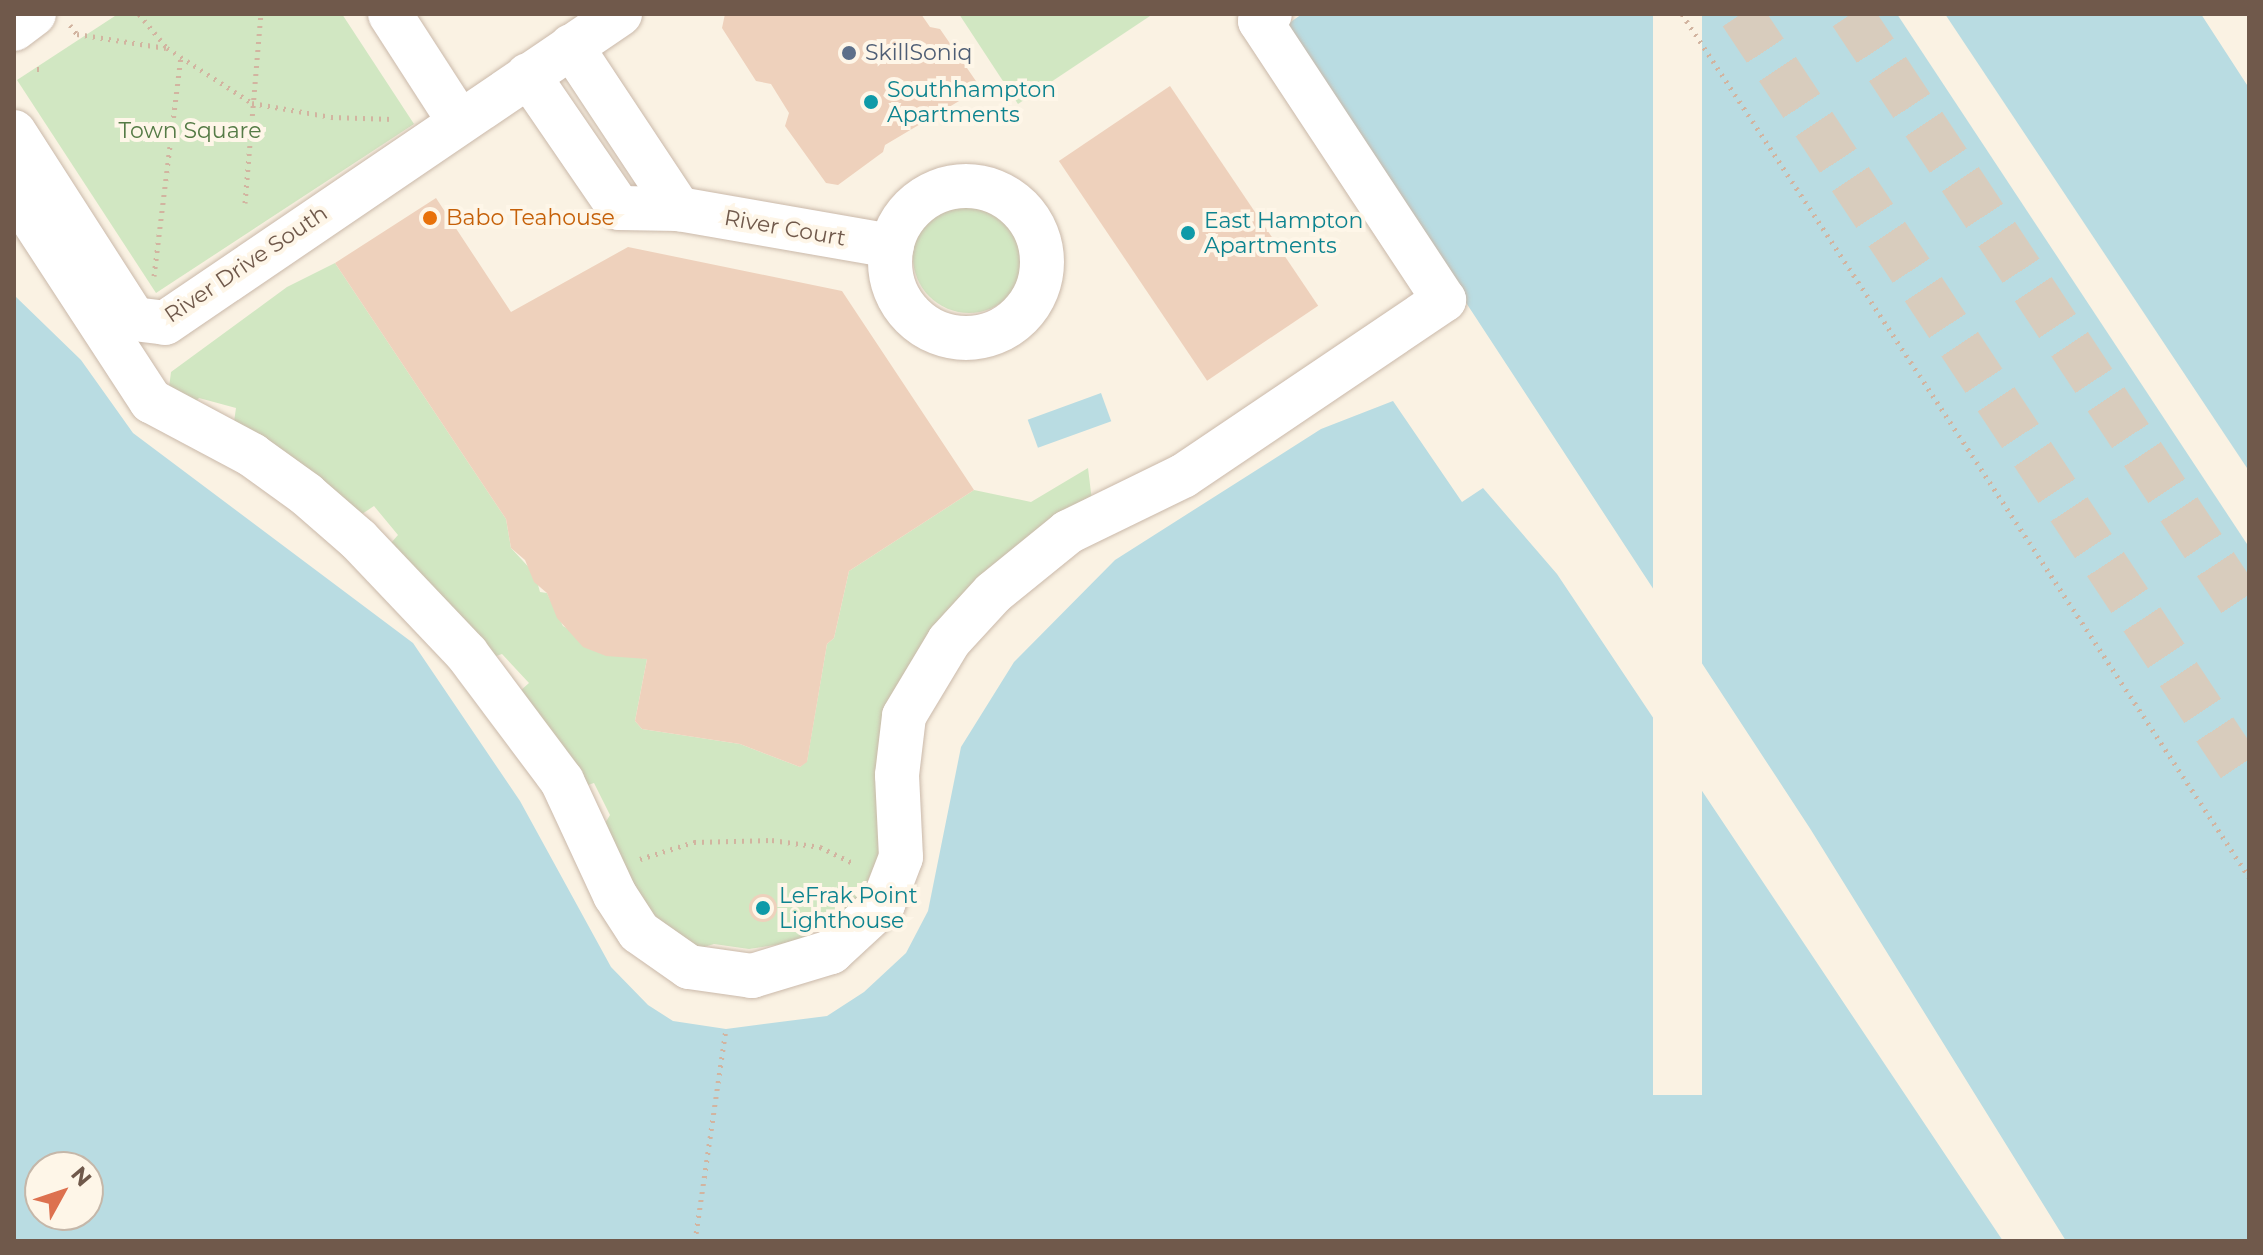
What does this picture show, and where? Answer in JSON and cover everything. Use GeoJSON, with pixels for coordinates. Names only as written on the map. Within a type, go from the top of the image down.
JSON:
{"type":"FeatureCollection","features":[{"type":"Feature","properties":{"kind":"street"},"geometry":{"type":"LineString","coordinates":[[390,14],[459,121]]}},
{"type":"Feature","properties":{"kind":"street","name":"River Drive South"},"geometry":{"type":"LineString","coordinates":[[14,132],[134,319],[165,323],[620,14]]}},
{"type":"Feature","properties":{"kind":"street"},"geometry":{"type":"LineString","coordinates":[[14,191],[151,401],[252,455],[306,494],[359,540],[467,654],[562,781],[626,914],[655,947],[689,967],[733,976],[772,973],[831,952],[868,923],[892,882],[903,831],[897,775],[904,716],[929,668],[971,616],[1068,532],[1183,476],[1444,300],[1260,21],[1270,14]]}},
{"type":"Feature","properties":{"kind":"street"},"geometry":{"type":"LineString","coordinates":[[14,29],[52,18]]}},
{"type":"Feature","properties":{"kind":"street"},"geometry":{"type":"LineString","coordinates":[[571,46],[679,209]]}},
{"type":"Feature","properties":{"kind":"street","name":"River Court"},"geometry":{"type":"LineString","coordinates":[[528,75],[619,208],[679,209],[892,246]]}},
{"type":"Feature","properties":{"kind":"path"},"geometry":{"type":"LineString","coordinates":[[139,14],[167,48],[252,103],[331,117],[404,119]]}},
{"type":"Feature","properties":{"kind":"path"},"geometry":{"type":"LineString","coordinates":[[245,203],[261,14]]}},
{"type":"Feature","properties":{"kind":"path"},"geometry":{"type":"LineString","coordinates":[[1682,14],[2249,877]]}},
{"type":"Feature","properties":{"kind":"path"},"geometry":{"type":"LineString","coordinates":[[52,18],[77,34],[167,48]]}},
{"type":"Feature","properties":{"kind":"path"},"geometry":{"type":"LineString","coordinates":[[152,289],[181,57]]}},
{"type":"Feature","properties":{"kind":"path"},"geometry":{"type":"LineString","coordinates":[[606,873],[694,842],[772,840],[820,847],[892,882]]}},
{"type":"Feature","properties":{"kind":"path"},"geometry":{"type":"LineString","coordinates":[[695,1241],[726,1029]]}},
{"type":"Feature","properties":{"kind":"green space","name":"Town Square"},"geometry":{"type":"Polygon","coordinates":[[[118,14],[342,14],[414,124],[156,293],[17,80],[118,14]]]}},
{"type":"Feature","properties":{"kind":"green space"},"geometry":{"type":"Polygon","coordinates":[[[959,14],[1153,14],[1018,104],[959,14]]]}},
{"type":"Feature","properties":{"kind":"green space"},"geometry":{"type":"Polygon","coordinates":[[[969,201],[990,206],[1008,218],[1020,236],[1025,257],[1020,278],[1008,296],[990,308],[969,313],[948,308],[930,296],[918,278],[913,257],[918,236],[930,218],[948,206],[969,201]]]}},
{"type":"Feature","properties":{"kind":"green space"},"geometry":{"type":"Polygon","coordinates":[[[335,263],[506,519],[511,548],[535,574],[540,592],[547,593],[563,626],[610,652],[647,659],[635,721],[642,729],[740,744],[800,767],[807,761],[827,644],[834,638],[849,571],[974,490],[1031,502],[1088,468],[1092,501],[954,605],[883,845],[859,901],[837,920],[794,942],[749,949],[714,944],[691,951],[667,933],[641,902],[604,825],[610,815],[594,783],[585,786],[519,692],[529,683],[502,654],[491,658],[391,543],[398,535],[374,506],[362,514],[234,422],[236,408],[199,398],[193,404],[169,388],[171,372],[287,287],[335,263]]]}},
{"type":"Feature","properties":{"kind":"water"},"geometry":{"type":"Polygon","coordinates":[[[1302,14],[2201,14],[2249,88],[2249,1241],[2066,1241],[1811,830],[1285,26],[1302,14]]]}},
{"type":"Feature","properties":{"kind":"water"},"geometry":{"type":"Polygon","coordinates":[[[14,295],[81,360],[133,433],[413,643],[520,801],[611,967],[648,1005],[673,1021],[726,1029],[827,1016],[864,992],[906,953],[928,911],[961,747],[1014,662],[1115,560],[1321,429],[1393,401],[1462,502],[1483,488],[1557,574],[2003,1241],[14,1241],[14,295]]]}},
{"type":"Feature","properties":{"kind":"water"},"geometry":{"type":"Polygon","coordinates":[[[1101,393],[1111,421],[1038,448],[1028,420],[1101,393]]]}},
{"type":"Feature","properties":{"kind":"pier"},"geometry":{"type":"Polygon","coordinates":[[[1653,14],[1702,14],[1702,1095],[1653,1095],[1653,14]]]}},
{"type":"Feature","properties":{"kind":"pier"},"geometry":{"type":"Polygon","coordinates":[[[1897,14],[1945,14],[2249,471],[2249,547],[1897,14]]]}},
{"type":"Feature","properties":{"kind":"building","name":"Southhampton Apartments"},"geometry":{"type":"Polygon","coordinates":[[[725,14],[921,14],[930,27],[940,29],[978,84],[976,91],[885,145],[883,152],[838,185],[826,183],[785,126],[789,113],[771,84],[756,81],[722,28],[725,14]]]}},
{"type":"Feature","properties":{"kind":"building","name":"East Hampton Apartments"},"geometry":{"type":"Polygon","coordinates":[[[1170,86],[1318,306],[1207,381],[1059,161],[1170,86]]]}},
{"type":"Feature","properties":{"kind":"building"},"geometry":{"type":"Polygon","coordinates":[[[436,198],[511,312],[628,247],[842,291],[974,490],[849,571],[834,638],[827,644],[807,762],[800,767],[740,744],[642,729],[635,721],[647,659],[606,656],[583,647],[557,618],[547,593],[534,582],[525,560],[511,548],[506,519],[335,263],[436,198]]]}},
{"type":"Feature","properties":{"kind":"building","name":"LeFrak Point Lighthouse"},"geometry":{"type":"Polygon","coordinates":[[[763,894],[773,898],[777,908],[773,918],[763,922],[753,918],[749,908],[753,898],[763,894]]]}},
{"type":"Feature","properties":{"kind":"tunnel"},"geometry":{"type":"LineString","coordinates":[[1741,14],[2249,781]]}},
{"type":"Feature","properties":{"kind":"tunnel"},"geometry":{"type":"LineString","coordinates":[[1851,14],[2249,615]]}},
{"type":"Feature","properties":{"kind":"place","name":"SkillSoniq"},"geometry":{"type":"Point","coordinates":[849,53]}},
{"type":"Feature","properties":{"kind":"place","name":"Southhampton Apartments"},"geometry":{"type":"Point","coordinates":[871,102]}},
{"type":"Feature","properties":{"kind":"place","name":"Babo Teahouse"},"geometry":{"type":"Point","coordinates":[430,218]}},
{"type":"Feature","properties":{"kind":"place","name":"East Hampton Apartments"},"geometry":{"type":"Point","coordinates":[1188,233]}},
{"type":"Feature","properties":{"kind":"place","name":"LeFrak Point Lighthouse"},"geometry":{"type":"Point","coordinates":[763,908]}}]}
